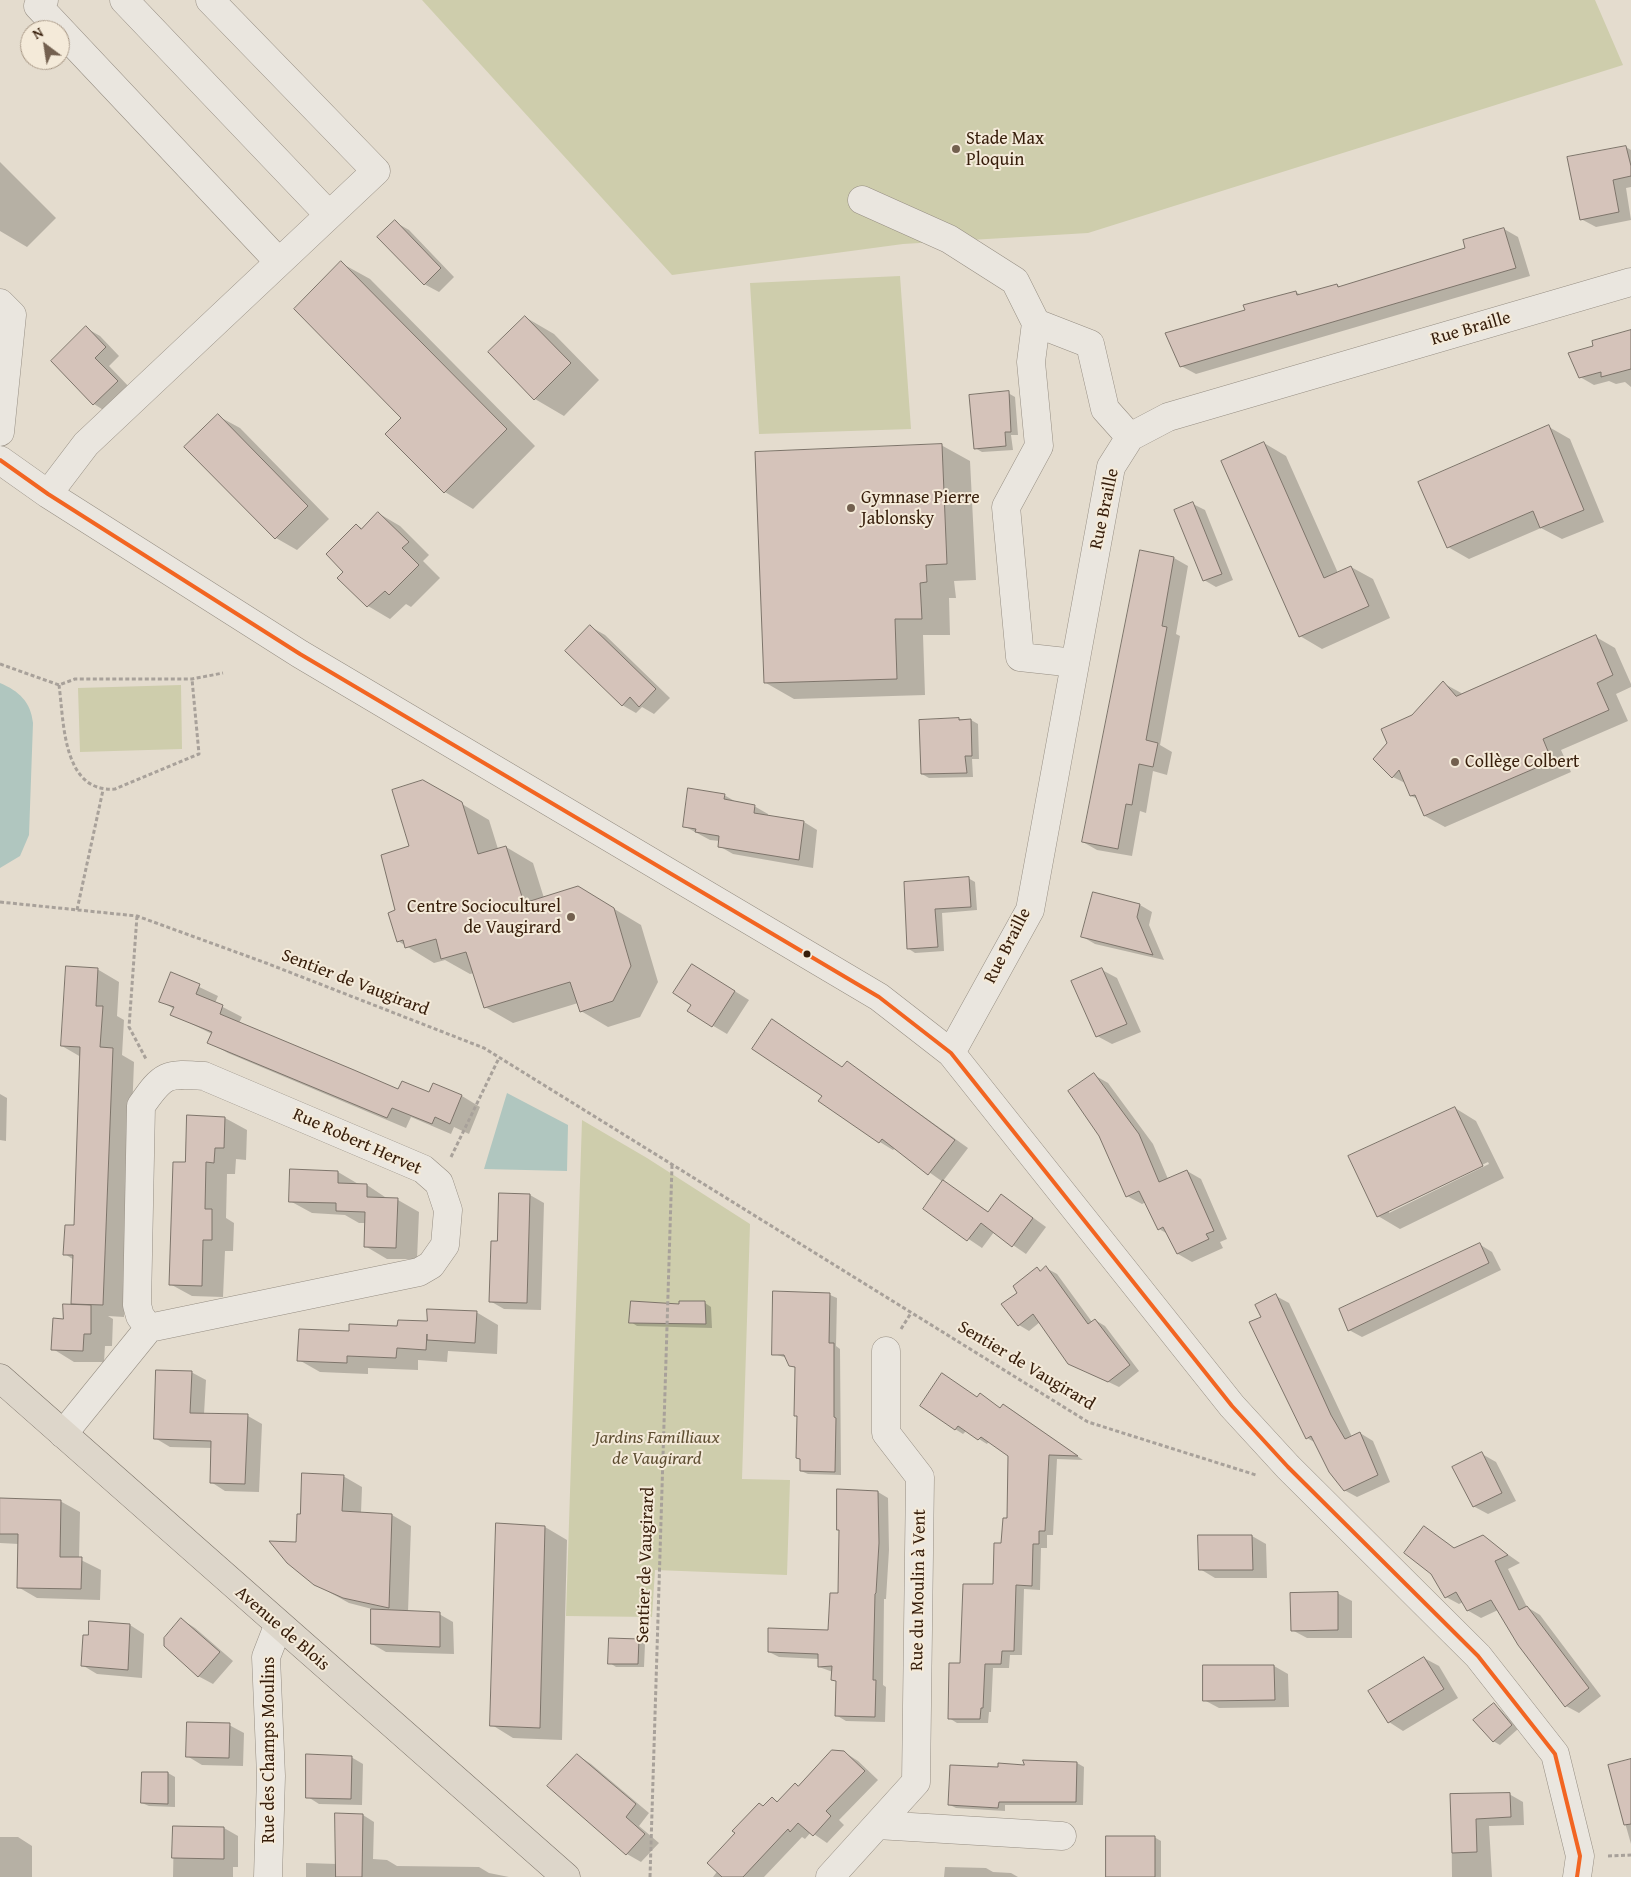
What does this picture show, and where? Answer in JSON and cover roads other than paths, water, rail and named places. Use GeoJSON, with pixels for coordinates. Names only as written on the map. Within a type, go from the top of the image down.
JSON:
{"type":"FeatureCollection","features":[{"type":"Feature","properties":{"kind":"main road","name":"Avenue de Blois"},"geometry":{"type":"LineString","coordinates":[[0,1378],[278,1626],[566,1877]]}},
{"type":"Feature","properties":{"kind":"street"},"geometry":{"type":"LineString","coordinates":[[124,0],[329,215]]}},
{"type":"Feature","properties":{"kind":"street"},"geometry":{"type":"LineString","coordinates":[[48,494],[86,444],[376,171],[210,0]]}},
{"type":"Feature","properties":{"kind":"street"},"geometry":{"type":"LineString","coordinates":[[38,2],[279,262]]}},
{"type":"Feature","properties":{"kind":"street"},"geometry":{"type":"LineString","coordinates":[[862,200],[949,239],[1015,280],[1036,322],[1032,362],[1039,446],[1006,506],[1020,657],[1075,663]]}},
{"type":"Feature","properties":{"kind":"street","name":"Rue Braille"},"geometry":{"type":"LineString","coordinates":[[951,1053],[1030,910],[1111,467],[1130,437],[1168,417],[1631,282]]}},
{"type":"Feature","properties":{"kind":"street"},"geometry":{"type":"LineString","coordinates":[[0,303],[12,316],[0,432]]}},
{"type":"Feature","properties":{"kind":"street"},"geometry":{"type":"LineString","coordinates":[[1036,322],[1090,344],[1105,409],[1130,437]]}},
{"type":"Feature","properties":{"kind":"street"},"geometry":{"type":"LineString","coordinates":[[0,460],[48,494],[300,654],[879,997],[951,1053],[1232,1406],[1288,1468],[1478,1656],[1555,1754],[1580,1856],[1577,1877]]}},
{"type":"Feature","properties":{"kind":"street","name":"Rue Robert Hervet"},"geometry":{"type":"LineString","coordinates":[[176,1074],[204,1076],[423,1169],[438,1183],[448,1210],[445,1245],[431,1265],[419,1272],[149,1328],[140,1316],[137,1305],[141,1106],[158,1082],[176,1074]]}},
{"type":"Feature","properties":{"kind":"street"},"geometry":{"type":"LineString","coordinates":[[63,1434],[149,1328]]}},
{"type":"Feature","properties":{"kind":"street","name":"Rue du Moulin à Vent"},"geometry":{"type":"LineString","coordinates":[[830,1877],[916,1782],[920,1477],[886,1433],[886,1351]]}},
{"type":"Feature","properties":{"kind":"street","name":"Rue des Champs Moulins"},"geometry":{"type":"LineString","coordinates":[[268,1877],[271,1776],[266,1657],[278,1626]]}},
{"type":"Feature","properties":{"kind":"street"},"geometry":{"type":"LineString","coordinates":[[877,1825],[1062,1836]]}},
{"type":"Feature","properties":{"kind":"water"},"geometry":{"type":"Polygon","coordinates":[[[0,683],[23,698],[30,709],[33,723],[29,835],[20,856],[0,868],[0,683]]]}},
{"type":"Feature","properties":{"kind":"water"},"geometry":{"type":"Polygon","coordinates":[[[507,1093],[568,1125],[567,1171],[484,1169],[507,1093]]]}},
{"type":"Feature","properties":{"kind":"place","name":"Stade Max Ploquin"},"geometry":{"type":"Point","coordinates":[956,149]}},
{"type":"Feature","properties":{"kind":"place","name":"Gymnase Pierre Jablonsky"},"geometry":{"type":"Point","coordinates":[851,508]}},
{"type":"Feature","properties":{"kind":"place","name":"Collège Colbert"},"geometry":{"type":"Point","coordinates":[1455,762]}},
{"type":"Feature","properties":{"kind":"place","name":"Centre Socioculturel de Vaugirard"},"geometry":{"type":"Point","coordinates":[571,917]}},
{"type":"Feature","properties":{"kind":"park label","name":"Jardins Familliaux de Vaugirard"},"geometry":{"type":"Point","coordinates":[657,1448]}}]}
